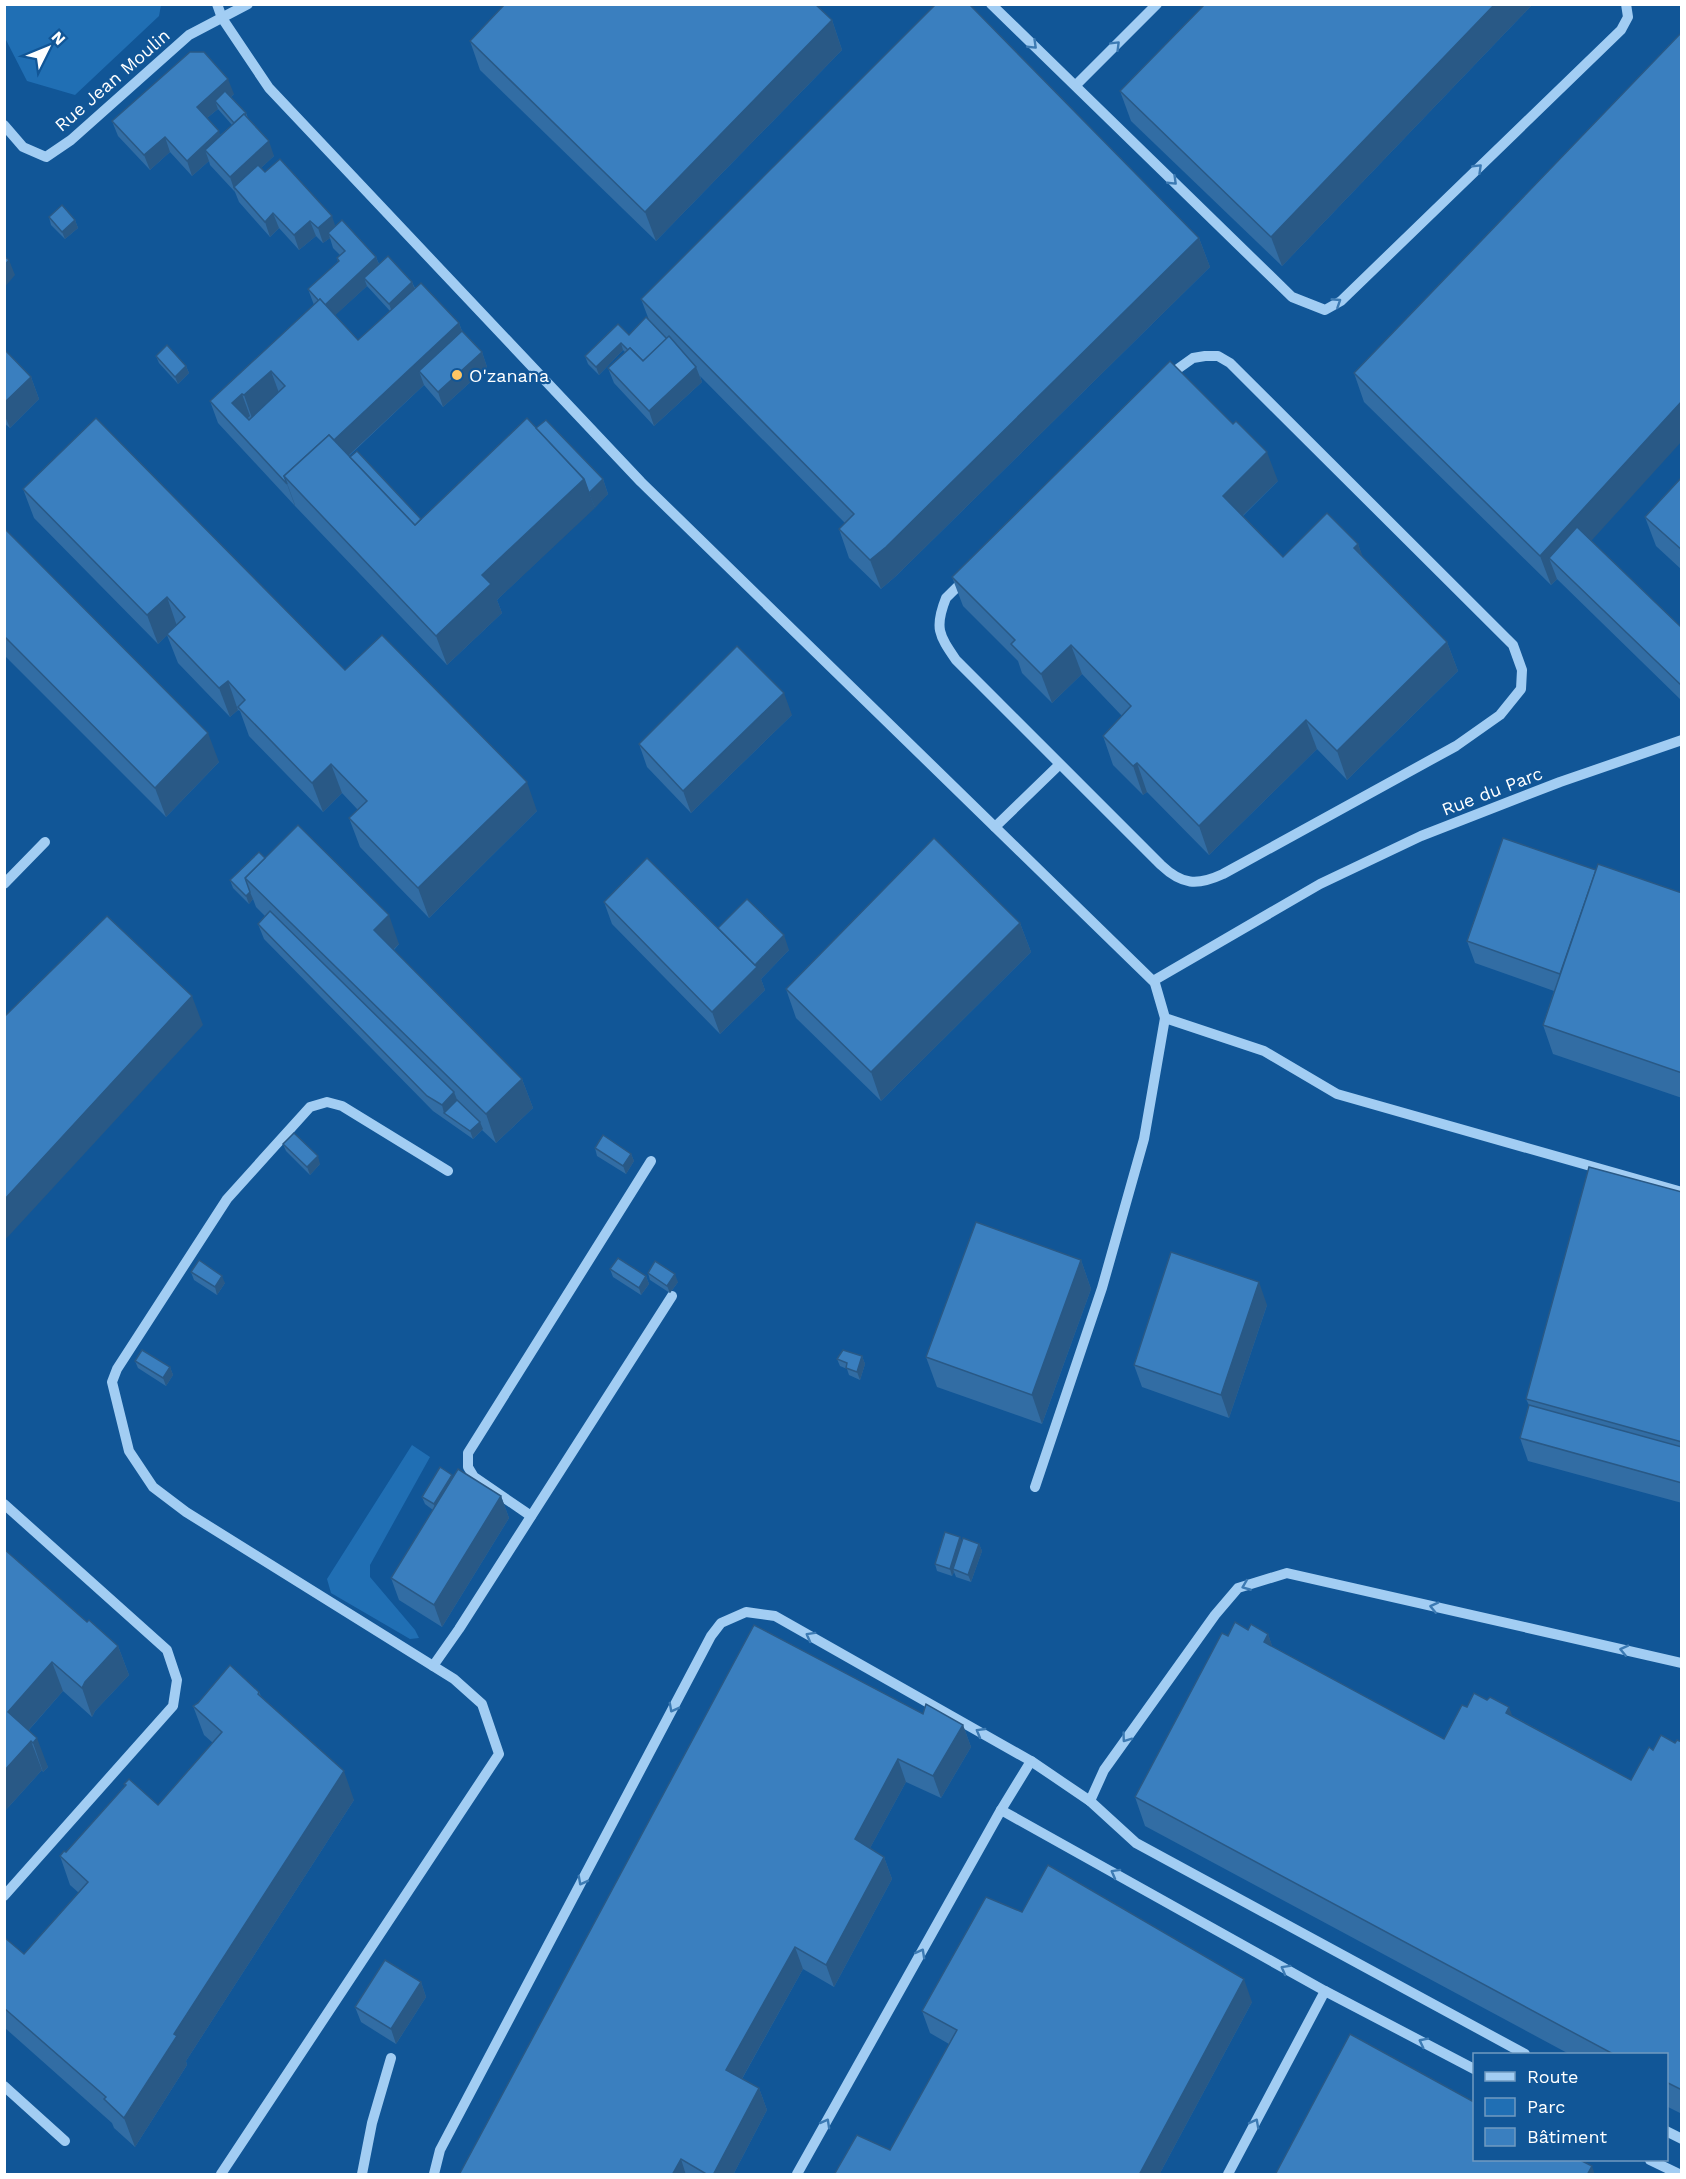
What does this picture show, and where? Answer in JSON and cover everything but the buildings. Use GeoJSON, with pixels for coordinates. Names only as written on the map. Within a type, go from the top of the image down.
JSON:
{"type":"FeatureCollection","features":[{"type":"Feature","properties":{"kind":"street"},"geometry":{"type":"LineString","coordinates":[[217,4],[222,18],[269,88],[642,482],[1154,980],[1165,1017],[1140,1151],[1102,1288],[1035,1487]]}},
{"type":"Feature","properties":{"kind":"street","name":"Rue Jean Moulin"},"geometry":{"type":"LineString","coordinates":[[4,125],[23,147],[46,157],[71,140],[189,36],[248,4]]}},
{"type":"Feature","properties":{"kind":"street"},"geometry":{"type":"LineString","coordinates":[[991,4],[1292,297],[1325,310],[1341,301],[1621,30],[1628,17],[1626,4]]}},
{"type":"Feature","properties":{"kind":"street"},"geometry":{"type":"LineString","coordinates":[[1076,86],[1157,4]]}},
{"type":"Feature","properties":{"kind":"street"},"geometry":{"type":"LineString","coordinates":[[1218,356],[1230,363],[1513,645],[1522,670],[1521,689],[1500,715],[1456,746],[1207,881],[1190,882],[1172,876],[1059,765],[956,660],[940,634],[939,615],[946,598],[1179,368],[1193,358],[1218,356]]}},
{"type":"Feature","properties":{"kind":"street","name":"Rue du Parc"},"geometry":{"type":"LineString","coordinates":[[1154,980],[1320,884],[1421,836],[1560,782],[1682,740]]}},
{"type":"Feature","properties":{"kind":"street"},"geometry":{"type":"LineString","coordinates":[[995,827],[1059,765]]}},
{"type":"Feature","properties":{"kind":"street"},"geometry":{"type":"LineString","coordinates":[[4,884],[45,842]]}},
{"type":"Feature","properties":{"kind":"street"},"geometry":{"type":"LineString","coordinates":[[1165,1017],[1264,1051],[1337,1094],[1682,1192]]}},
{"type":"Feature","properties":{"kind":"street"},"geometry":{"type":"LineString","coordinates":[[221,2175],[499,1754],[482,1704],[454,1679],[186,1512],[153,1487],[129,1452],[112,1382],[117,1369],[227,1199],[310,1107],[327,1102],[342,1106],[448,1171]]}},
{"type":"Feature","properties":{"kind":"street"},"geometry":{"type":"LineString","coordinates":[[531,1516],[474,1478],[468,1467],[468,1453],[651,1161]]}},
{"type":"Feature","properties":{"kind":"street"},"geometry":{"type":"LineString","coordinates":[[433,1666],[672,1296]]}},
{"type":"Feature","properties":{"kind":"street"},"geometry":{"type":"LineString","coordinates":[[4,1504],[167,1650],[177,1680],[173,1706],[4,1896]]}},
{"type":"Feature","properties":{"kind":"street"},"geometry":{"type":"LineString","coordinates":[[1090,1801],[1104,1770],[1215,1615],[1238,1587],[1287,1573],[1682,1663]]}},
{"type":"Feature","properties":{"kind":"street"},"geometry":{"type":"LineString","coordinates":[[434,2175],[440,2150],[711,1636],[721,1623],[746,1612],[775,1616],[1031,1761],[1090,1801],[1136,1843],[1521,2053]]}},
{"type":"Feature","properties":{"kind":"street"},"geometry":{"type":"LineString","coordinates":[[797,2175],[1001,1810],[1031,1761]]}},
{"type":"Feature","properties":{"kind":"street"},"geometry":{"type":"LineString","coordinates":[[1001,1810],[1325,1991],[1473,2068]]}},
{"type":"Feature","properties":{"kind":"street"},"geometry":{"type":"LineString","coordinates":[[1228,2175],[1325,1991]]}},
{"type":"Feature","properties":{"kind":"street"},"geometry":{"type":"LineString","coordinates":[[363,2175],[372,2122],[391,2058]]}},
{"type":"Feature","properties":{"kind":"street"},"geometry":{"type":"LineString","coordinates":[[4,2086],[66,2141]]}},
{"type":"Feature","properties":{"kind":"street"},"geometry":{"type":"LineString","coordinates":[[1668,2132],[1682,2139]]}},
{"type":"Feature","properties":{"kind":"street"},"geometry":{"type":"LineString","coordinates":[[1652,2161],[1679,2175]]}},
{"type":"Feature","properties":{"kind":"green space"},"geometry":{"type":"Polygon","coordinates":[[[5,4],[161,5],[159,16],[75,95],[27,81],[5,38],[5,4]]]}},
{"type":"Feature","properties":{"kind":"green space"},"geometry":{"type":"Polygon","coordinates":[[[412,1445],[430,1457],[370,1565],[370,1577],[415,1630],[419,1638],[410,1639],[331,1593],[327,1579],[412,1445]]]}},
{"type":"Feature","properties":{"kind":"place","name":"O'zanana"},"geometry":{"type":"Point","coordinates":[457,375]}}]}
